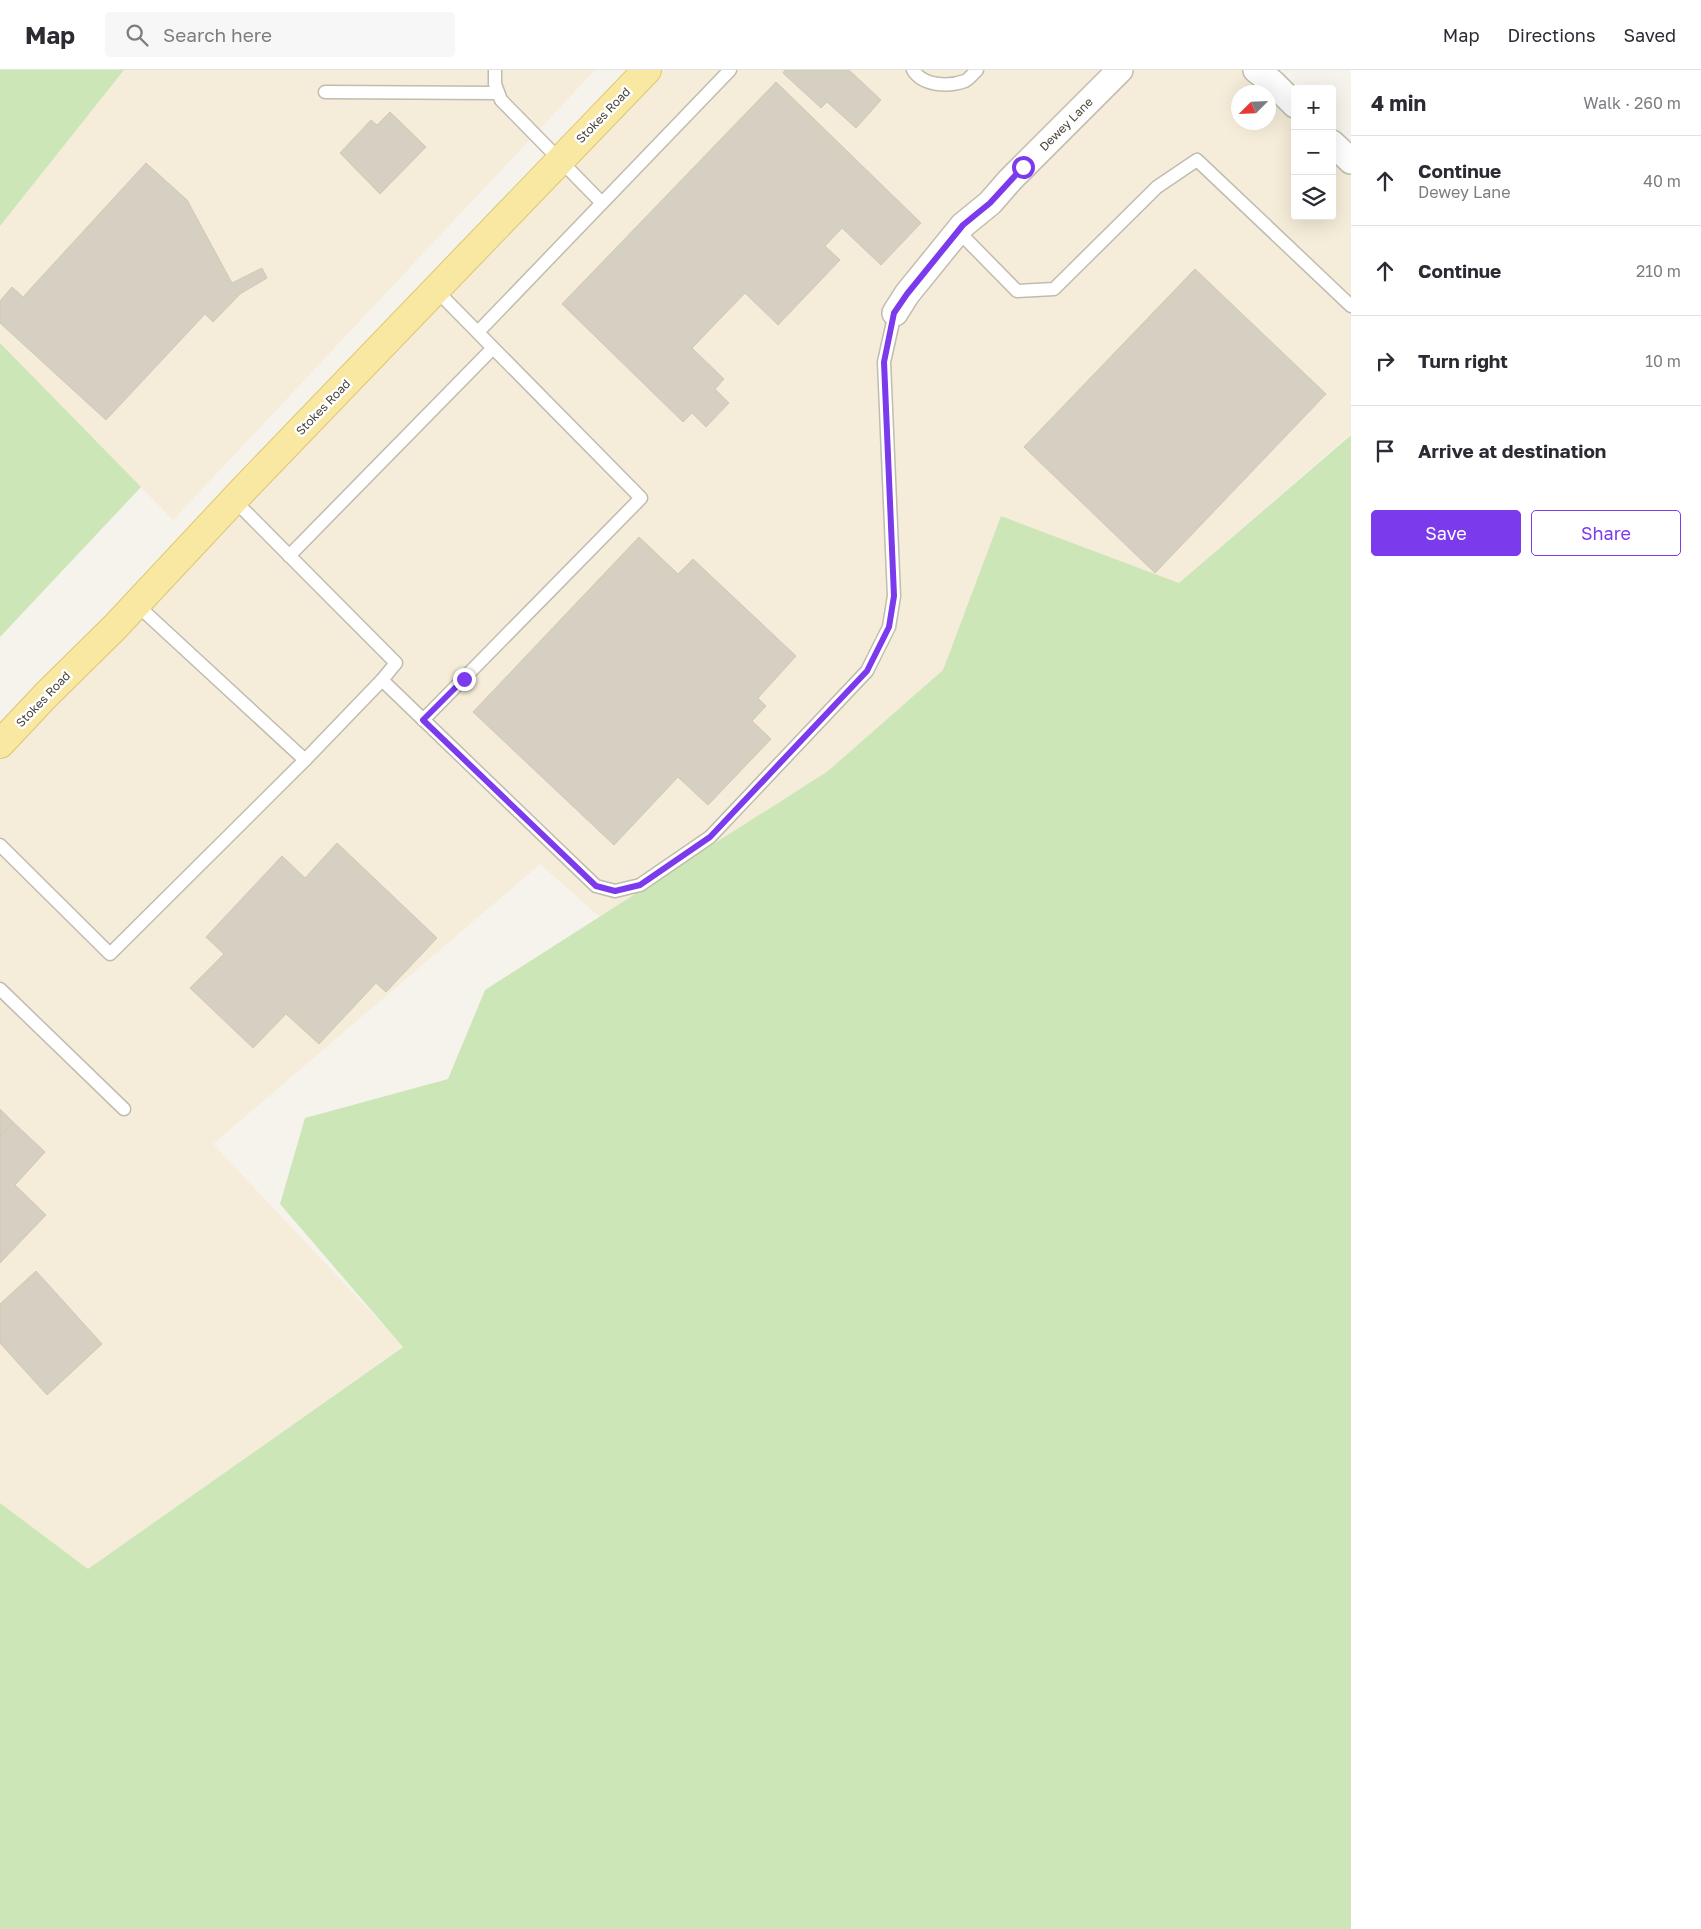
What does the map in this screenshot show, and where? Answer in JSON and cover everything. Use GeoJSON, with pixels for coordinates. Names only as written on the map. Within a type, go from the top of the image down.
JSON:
{"type":"FeatureCollection","features":[{"type":"Feature","properties":{"kind":"main road","name":"Stokes Road"},"geometry":{"type":"LineString","coordinates":[[0,744],[647,70]]}},
{"type":"Feature","properties":{"kind":"street","name":"Dewey Lane"},"geometry":{"type":"LineString","coordinates":[[894,313],[958,231],[990,203],[1010,180],[1120,70]]}},
{"type":"Feature","properties":{"kind":"street"},"geometry":{"type":"LineString","coordinates":[[1256,70],[1291,101]]}},
{"type":"Feature","properties":{"kind":"street"},"geometry":{"type":"LineString","coordinates":[[1336,147],[1351,161]]}},
{"type":"Feature","properties":{"kind":"lane"},"geometry":{"type":"LineString","coordinates":[[495,70],[495,84],[501,100],[602,203]]}},
{"type":"Feature","properties":{"kind":"lane"},"geometry":{"type":"LineString","coordinates":[[478,332],[730,70]]}},
{"type":"Feature","properties":{"kind":"lane"},"geometry":{"type":"LineString","coordinates":[[913,70],[917,77],[940,85],[967,80],[977,70]]}},
{"type":"Feature","properties":{"kind":"lane"},"geometry":{"type":"LineString","coordinates":[[324,92],[497,93]]}},
{"type":"Feature","properties":{"kind":"lane"},"geometry":{"type":"LineString","coordinates":[[958,231],[1017,291],[1054,289],[1157,187],[1197,160],[1351,306]]}},
{"type":"Feature","properties":{"kind":"lane"},"geometry":{"type":"LineString","coordinates":[[423,720],[641,498],[436,290]]}},
{"type":"Feature","properties":{"kind":"lane"},"geometry":{"type":"LineString","coordinates":[[382,680],[596,886],[615,891],[640,885],[710,837],[867,671],[889,627],[894,596],[884,362],[894,313]]}},
{"type":"Feature","properties":{"kind":"lane"},"geometry":{"type":"LineString","coordinates":[[289,556],[493,348]]}},
{"type":"Feature","properties":{"kind":"lane"},"geometry":{"type":"LineString","coordinates":[[0,845],[110,954],[305,760],[396,663],[234,500]]}},
{"type":"Feature","properties":{"kind":"lane"},"geometry":{"type":"LineString","coordinates":[[136,604],[305,760]]}},
{"type":"Feature","properties":{"kind":"lane"},"geometry":{"type":"LineString","coordinates":[[0,989],[124,1109]]}},
{"type":"Feature","properties":{"kind":"shaded area"},"geometry":{"type":"Polygon","coordinates":[[[124,70],[595,70],[173,520],[0,343],[0,226],[124,70]]]}},
{"type":"Feature","properties":{"kind":"shaded area"},"geometry":{"type":"Polygon","coordinates":[[[647,70],[1256,70],[1273,85],[1231,85],[1231,130],[1276,130],[1276,88],[1291,101],[1291,220],[1336,220],[1336,147],[1351,161],[1351,433],[1179,583],[1001,516],[943,670],[828,771],[600,917],[540,864],[213,1144],[403,1346],[88,1569],[0,1503],[0,744],[647,70]]]}},
{"type":"Feature","properties":{"kind":"green space"},"geometry":{"type":"Polygon","coordinates":[[[0,70],[124,70],[0,226],[0,70]]]}},
{"type":"Feature","properties":{"kind":"green space"},"geometry":{"type":"Polygon","coordinates":[[[0,343],[141,487],[0,637],[0,343]]]}},
{"type":"Feature","properties":{"kind":"green space"},"geometry":{"type":"Polygon","coordinates":[[[1351,435],[1351,1929],[0,1929],[0,1503],[88,1569],[403,1347],[280,1204],[305,1118],[448,1079],[485,990],[828,771],[943,670],[1001,516],[1179,583],[1351,435]]]}},
{"type":"Feature","properties":{"kind":"building"},"geometry":{"type":"Polygon","coordinates":[[[785,70],[849,70],[881,100],[856,128],[827,102],[821,108],[783,73],[785,70]]]}},
{"type":"Feature","properties":{"kind":"building"},"geometry":{"type":"Polygon","coordinates":[[[776,82],[921,223],[881,265],[842,228],[825,246],[840,260],[778,325],[745,293],[692,348],[724,379],[715,389],[729,403],[706,427],[692,413],[683,422],[562,304],[776,82]]]}},
{"type":"Feature","properties":{"kind":"building"},"geometry":{"type":"Polygon","coordinates":[[[390,112],[426,147],[380,194],[340,153],[371,120],[377,125],[390,112]]]}},
{"type":"Feature","properties":{"kind":"building"},"geometry":{"type":"Polygon","coordinates":[[[146,163],[187,200],[232,283],[262,268],[267,278],[240,294],[213,322],[205,314],[106,420],[0,323],[0,301],[12,287],[23,297],[146,163]]]}},
{"type":"Feature","properties":{"kind":"building"},"geometry":{"type":"Polygon","coordinates":[[[1195,269],[1326,394],[1155,573],[1024,447],[1195,269]]]}},
{"type":"Feature","properties":{"kind":"building"},"geometry":{"type":"Polygon","coordinates":[[[639,537],[678,574],[693,559],[796,656],[758,698],[766,706],[752,721],[771,739],[708,805],[678,777],[614,845],[473,712],[639,537]]]}},
{"type":"Feature","properties":{"kind":"building"},"geometry":{"type":"Polygon","coordinates":[[[337,843],[437,938],[386,992],[376,983],[319,1044],[286,1014],[253,1048],[190,988],[224,954],[206,937],[282,856],[305,878],[337,843]]]}},
{"type":"Feature","properties":{"kind":"building"},"geometry":{"type":"Polygon","coordinates":[[[0,1109],[13,1122],[0,1136],[0,1109]]]}},
{"type":"Feature","properties":{"kind":"building"},"geometry":{"type":"Polygon","coordinates":[[[13,1122],[45,1152],[15,1185],[46,1215],[0,1263],[0,1136],[13,1122]]]}},
{"type":"Feature","properties":{"kind":"building"},"geometry":{"type":"Polygon","coordinates":[[[36,1271],[102,1344],[47,1395],[0,1343],[0,1304],[36,1271]]]}},
{"type":"Feature","properties":{"kind":"route"},"geometry":{"type":"LineString","coordinates":[[464,679],[423,720],[596,886],[615,891],[640,885],[710,837],[867,671],[889,627],[894,596],[884,362],[894,313],[963,225],[990,203],[1023,167]]}}]}
